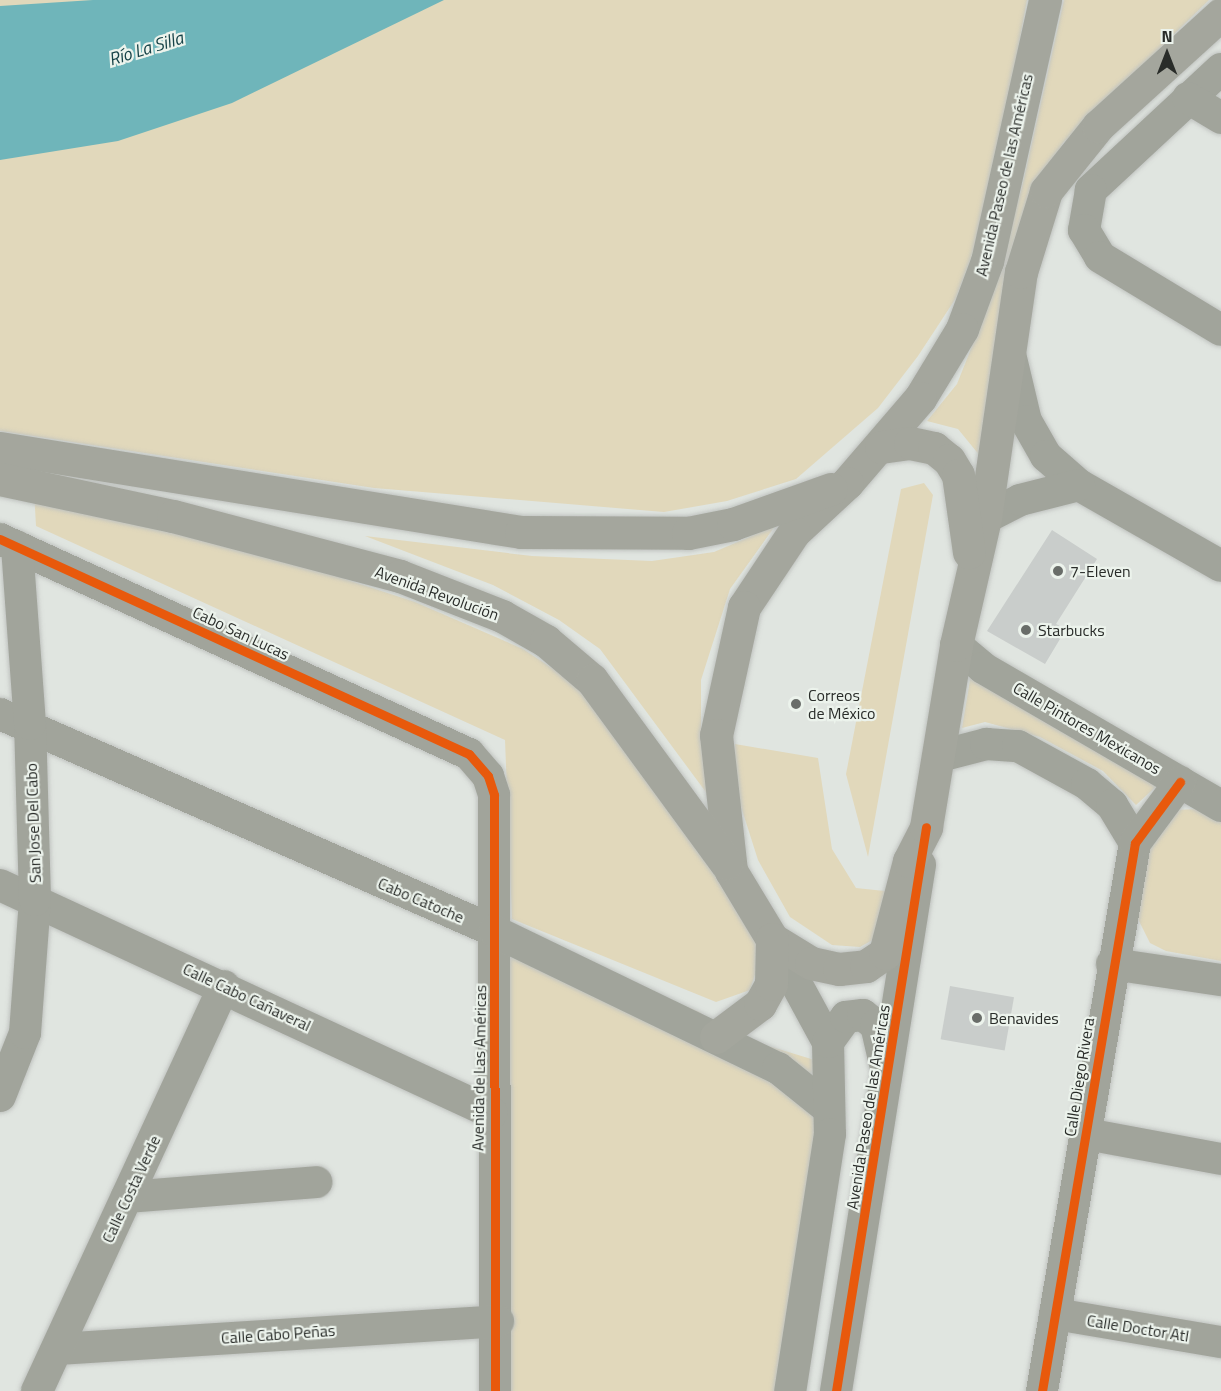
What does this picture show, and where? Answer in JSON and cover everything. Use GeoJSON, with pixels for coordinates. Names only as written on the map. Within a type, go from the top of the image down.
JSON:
{"type":"FeatureCollection","features":[{"type":"Feature","properties":{"kind":"main road","name":"Avenida Paseo de las Américas"},"geometry":{"type":"LineString","coordinates":[[771,939],[731,871],[716,735],[744,608],[794,532],[847,483],[881,447],[920,398],[971,307],[987,261],[1045,0]]}},
{"type":"Feature","properties":{"kind":"main road","name":"Avenida Paseo de las Américas"},"geometry":{"type":"LineString","coordinates":[[926,827],[940,756],[956,645],[971,572],[986,518],[1021,272],[1046,191],[1098,126],[1221,15]]}},
{"type":"Feature","properties":{"kind":"main road"},"geometry":{"type":"LineString","coordinates":[[881,447],[910,443],[934,448],[949,460],[958,475],[971,572]]}},
{"type":"Feature","properties":{"kind":"main road"},"geometry":{"type":"LineString","coordinates":[[0,448],[262,494],[532,533],[688,533],[733,524],[847,483]]}},
{"type":"Feature","properties":{"kind":"main road","name":"Avenida Revolución"},"geometry":{"type":"LineString","coordinates":[[0,479],[173,516],[400,576],[502,615],[546,641],[592,680],[731,871]]}},
{"type":"Feature","properties":{"kind":"main road"},"geometry":{"type":"LineString","coordinates":[[771,939],[811,963],[838,969],[866,966],[885,953],[909,861],[926,827]]}},
{"type":"Feature","properties":{"kind":"main road"},"geometry":{"type":"LineString","coordinates":[[716,1037],[760,1004],[771,984],[771,939]]}},
{"type":"Feature","properties":{"kind":"street"},"geometry":{"type":"LineString","coordinates":[[1221,69],[1091,190],[1085,221],[1089,245],[1100,258],[1221,330]]}},
{"type":"Feature","properties":{"kind":"street"},"geometry":{"type":"LineString","coordinates":[[1188,98],[1221,118]]}},
{"type":"Feature","properties":{"kind":"street"},"geometry":{"type":"LineString","coordinates":[[1010,354],[1026,421],[1046,456],[1079,486],[1221,566]]}},
{"type":"Feature","properties":{"kind":"street"},"geometry":{"type":"LineString","coordinates":[[986,518],[1020,500],[1079,486]]}},
{"type":"Feature","properties":{"kind":"street","name":"San Jose Del Cabo"},"geometry":{"type":"LineString","coordinates":[[3,1081],[25,1033],[35,900],[30,724],[8,543]]}},
{"type":"Feature","properties":{"kind":"street","name":"Cabo San Lucas"},"geometry":{"type":"LineString","coordinates":[[8,543],[470,754]]}},
{"type":"Feature","properties":{"kind":"street","name":"Calle Pintores Mexicanos"},"geometry":{"type":"LineString","coordinates":[[956,645],[983,668],[1221,806]]}},
{"type":"Feature","properties":{"kind":"street","name":"Cabo Catoche"},"geometry":{"type":"LineString","coordinates":[[0,714],[30,724],[160,780],[273,836],[494,931],[691,1029],[716,1037],[778,1068],[829,1109]]}},
{"type":"Feature","properties":{"kind":"street"},"geometry":{"type":"LineString","coordinates":[[940,756],[986,744],[1018,746],[1087,784],[1112,805],[1135,843]]}},
{"type":"Feature","properties":{"kind":"street","name":"Avenida de Las Américas"},"geometry":{"type":"LineString","coordinates":[[470,754],[488,776],[494,795],[497,1038],[492,1113],[498,1321],[495,1391]]}},
{"type":"Feature","properties":{"kind":"street","name":"Calle Diego Rivera"},"geometry":{"type":"LineString","coordinates":[[1042,1391],[1086,1134],[1112,964],[1135,843],[1180,782]]}},
{"type":"Feature","properties":{"kind":"street","name":"Avenida Paseo de las Américas"},"geometry":{"type":"LineString","coordinates":[[836,1391],[889,1075],[926,827]]}},
{"type":"Feature","properties":{"kind":"street","name":"Calle Cabo Cañaveral"},"geometry":{"type":"LineString","coordinates":[[0,885],[492,1113]]}},
{"type":"Feature","properties":{"kind":"street","name":"Avenida Paseo de las Américas"},"geometry":{"type":"LineString","coordinates":[[771,939],[828,1042],[829,1109],[825,1169],[790,1391]]}},
{"type":"Feature","properties":{"kind":"street"},"geometry":{"type":"LineString","coordinates":[[1112,964],[1221,980]]}},
{"type":"Feature","properties":{"kind":"street","name":"Calle Costa Verde"},"geometry":{"type":"LineString","coordinates":[[37,1391],[224,987]]}},
{"type":"Feature","properties":{"kind":"street"},"geometry":{"type":"LineString","coordinates":[[828,1042],[846,1017],[871,1019],[889,1075]]}},
{"type":"Feature","properties":{"kind":"street"},"geometry":{"type":"LineString","coordinates":[[1086,1134],[1221,1159]]}},
{"type":"Feature","properties":{"kind":"street"},"geometry":{"type":"LineString","coordinates":[[127,1197],[316,1182]]}},
{"type":"Feature","properties":{"kind":"street","name":"Calle Doctor Atl"},"geometry":{"type":"LineString","coordinates":[[1055,1314],[1221,1342]]}},
{"type":"Feature","properties":{"kind":"street","name":"Calle Cabo Peñas"},"geometry":{"type":"LineString","coordinates":[[58,1349],[498,1321]]}},
{"type":"Feature","properties":{"kind":"shaded area"},"geometry":{"type":"Polygon","coordinates":[[[0,0],[1027,0],[995,173],[978,239],[956,298],[918,356],[878,408],[796,479],[727,501],[664,512],[374,488],[0,431],[0,0]]]}},
{"type":"Feature","properties":{"kind":"shaded area"},"geometry":{"type":"Polygon","coordinates":[[[1064,0],[1209,0],[1063,143],[1027,202],[985,462],[958,429],[927,421],[957,384],[990,301],[1022,187],[1064,0]]]}},
{"type":"Feature","properties":{"kind":"shaded area"},"geometry":{"type":"Polygon","coordinates":[[[924,483],[933,495],[868,857],[846,774],[901,489],[924,483]]]}},
{"type":"Feature","properties":{"kind":"shaded area"},"geometry":{"type":"Polygon","coordinates":[[[34,490],[217,537],[415,602],[523,649],[576,684],[696,845],[762,953],[750,990],[716,1002],[512,919],[505,740],[36,526],[34,490]]]}},
{"type":"Feature","properties":{"kind":"shaded area"},"geometry":{"type":"Polygon","coordinates":[[[775,526],[730,589],[701,680],[701,733],[711,799],[600,649],[559,620],[493,585],[365,536],[532,556],[652,561],[714,552],[775,526]]]}},
{"type":"Feature","properties":{"kind":"shaded area"},"geometry":{"type":"Polygon","coordinates":[[[972,668],[1161,782],[1136,805],[1103,771],[1040,737],[985,722],[962,728],[972,668]]]}},
{"type":"Feature","properties":{"kind":"shaded area"},"geometry":{"type":"Polygon","coordinates":[[[735,744],[818,758],[832,849],[856,888],[894,892],[885,933],[860,947],[832,945],[790,917],[758,860],[736,791],[735,744]]]}},
{"type":"Feature","properties":{"kind":"shaded area"},"geometry":{"type":"Polygon","coordinates":[[[1199,809],[1221,822],[1221,961],[1166,951],[1150,943],[1136,915],[1149,835],[1173,810],[1199,809]]]}},
{"type":"Feature","properties":{"kind":"shaded area"},"geometry":{"type":"Polygon","coordinates":[[[497,929],[700,1012],[719,1031],[831,1065],[795,1391],[501,1391],[497,929]]]}},
{"type":"Feature","properties":{"kind":"water","name":"Río La Silla"},"geometry":{"type":"Polygon","coordinates":[[[93,0],[444,0],[232,103],[118,141],[0,160],[0,6],[93,0]]]}},
{"type":"Feature","properties":{"kind":"building"},"geometry":{"type":"Polygon","coordinates":[[[1052,530],[1097,559],[1056,624],[1066,629],[1045,664],[987,631],[1052,530]]]}},
{"type":"Feature","properties":{"kind":"building","name":"Benavides"},"geometry":{"type":"Polygon","coordinates":[[[950,986],[1014,997],[1005,1050],[941,1039],[950,986]]]}},
{"type":"Feature","properties":{"kind":"cycle path"},"geometry":{"type":"LineString","coordinates":[[0,539],[469,754],[488,776],[494,795],[495,1391]]}},
{"type":"Feature","properties":{"kind":"cycle path"},"geometry":{"type":"LineString","coordinates":[[1042,1391],[1135,843],[1180,782]]}},
{"type":"Feature","properties":{"kind":"cycle path"},"geometry":{"type":"LineString","coordinates":[[836,1391],[926,827]]}},
{"type":"Feature","properties":{"kind":"place","name":"7-Eleven"},"geometry":{"type":"Point","coordinates":[1058,571]}},
{"type":"Feature","properties":{"kind":"place","name":"Starbucks"},"geometry":{"type":"Point","coordinates":[1026,630]}},
{"type":"Feature","properties":{"kind":"place","name":"Correos de México"},"geometry":{"type":"Point","coordinates":[796,704]}},
{"type":"Feature","properties":{"kind":"place","name":"Benavides"},"geometry":{"type":"Point","coordinates":[977,1018]}}]}
